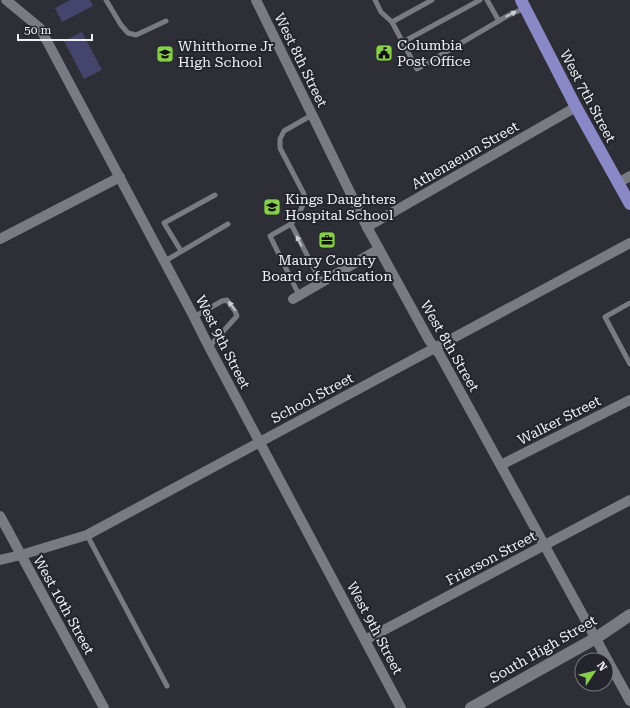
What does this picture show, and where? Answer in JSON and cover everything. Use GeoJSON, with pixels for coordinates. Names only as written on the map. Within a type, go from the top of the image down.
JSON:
{"type":"FeatureCollection","features":[{"type":"Feature","properties":{"kind":"main road","name":"West 7th Street"},"geometry":{"type":"LineString","coordinates":[[523,4],[576,107],[630,204]]}},
{"type":"Feature","properties":{"kind":"street","name":"West 9th Street"},"geometry":{"type":"LineString","coordinates":[[6,0],[40,28],[401,708]]}},
{"type":"Feature","properties":{"kind":"street","name":"West 8th Street"},"geometry":{"type":"LineString","coordinates":[[256,0],[367,227],[501,465],[630,701]]}},
{"type":"Feature","properties":{"kind":"street","name":"Athenaeum Street"},"geometry":{"type":"LineString","coordinates":[[367,227],[576,107]]}},
{"type":"Feature","properties":{"kind":"street"},"geometry":{"type":"LineString","coordinates":[[618,183],[630,176]]}},
{"type":"Feature","properties":{"kind":"street"},"geometry":{"type":"LineString","coordinates":[[0,239],[120,177]]}},
{"type":"Feature","properties":{"kind":"street","name":"School Street"},"geometry":{"type":"LineString","coordinates":[[0,560],[87,535],[630,243]]}},
{"type":"Feature","properties":{"kind":"street"},"geometry":{"type":"LineString","coordinates":[[296,297],[379,249]]}},
{"type":"Feature","properties":{"kind":"street","name":"Walker Street"},"geometry":{"type":"LineString","coordinates":[[501,465],[630,400]]}},
{"type":"Feature","properties":{"kind":"street","name":"Frierson Street"},"geometry":{"type":"LineString","coordinates":[[365,640],[630,500]]}},
{"type":"Feature","properties":{"kind":"street","name":"West 10th Street"},"geometry":{"type":"LineString","coordinates":[[0,516],[101,707]]}},
{"type":"Feature","properties":{"kind":"street","name":"South High Street"},"geometry":{"type":"LineString","coordinates":[[470,708],[596,638],[630,615]]}},
{"type":"Feature","properties":{"kind":"lane"},"geometry":{"type":"LineString","coordinates":[[106,0],[121,25],[128,33],[136,35],[166,21]]}},
{"type":"Feature","properties":{"kind":"lane"},"geometry":{"type":"LineString","coordinates":[[375,0],[381,12],[392,22],[417,69],[509,15],[523,4]]}},
{"type":"Feature","properties":{"kind":"lane"},"geometry":{"type":"LineString","coordinates":[[392,22],[432,0]]}},
{"type":"Feature","properties":{"kind":"lane"},"geometry":{"type":"LineString","coordinates":[[403,42],[480,0]]}},
{"type":"Feature","properties":{"kind":"lane"},"geometry":{"type":"LineString","coordinates":[[487,0],[499,21]]}},
{"type":"Feature","properties":{"kind":"lane"},"geometry":{"type":"LineString","coordinates":[[296,297],[270,236],[291,224],[304,203],[304,194],[280,148],[280,138],[284,131],[312,115]]}},
{"type":"Feature","properties":{"kind":"lane"},"geometry":{"type":"LineString","coordinates":[[181,251],[164,223],[215,195]]}},
{"type":"Feature","properties":{"kind":"lane"},"geometry":{"type":"LineString","coordinates":[[164,261],[228,224]]}},
{"type":"Feature","properties":{"kind":"lane"},"geometry":{"type":"LineString","coordinates":[[291,224],[322,282]]}},
{"type":"Feature","properties":{"kind":"lane"},"geometry":{"type":"LineString","coordinates":[[194,317],[222,301],[227,300],[235,311],[236,316],[209,347]]}},
{"type":"Feature","properties":{"kind":"lane"},"geometry":{"type":"LineString","coordinates":[[630,303],[605,317],[630,364]]}},
{"type":"Feature","properties":{"kind":"lane"},"geometry":{"type":"LineString","coordinates":[[87,535],[167,686]]}},
{"type":"Feature","properties":{"kind":"shaded area"},"geometry":{"type":"Polygon","coordinates":[[[70,0],[90,0],[93,6],[62,22],[55,8],[70,0]]]}},
{"type":"Feature","properties":{"kind":"shaded area"},"geometry":{"type":"Polygon","coordinates":[[[82,32],[102,70],[84,79],[64,41],[82,32]]]}},
{"type":"Feature","properties":{"kind":"place","name":"Columbia Post Office"},"geometry":{"type":"Point","coordinates":[384,53]}},
{"type":"Feature","properties":{"kind":"place","name":"Whitthorne Jr High School"},"geometry":{"type":"Point","coordinates":[165,54]}},
{"type":"Feature","properties":{"kind":"place","name":"Kings Daughters Hospital School"},"geometry":{"type":"Point","coordinates":[272,207]}},
{"type":"Feature","properties":{"kind":"place","name":"Maury County Board of Education"},"geometry":{"type":"Point","coordinates":[327,240]}}]}
